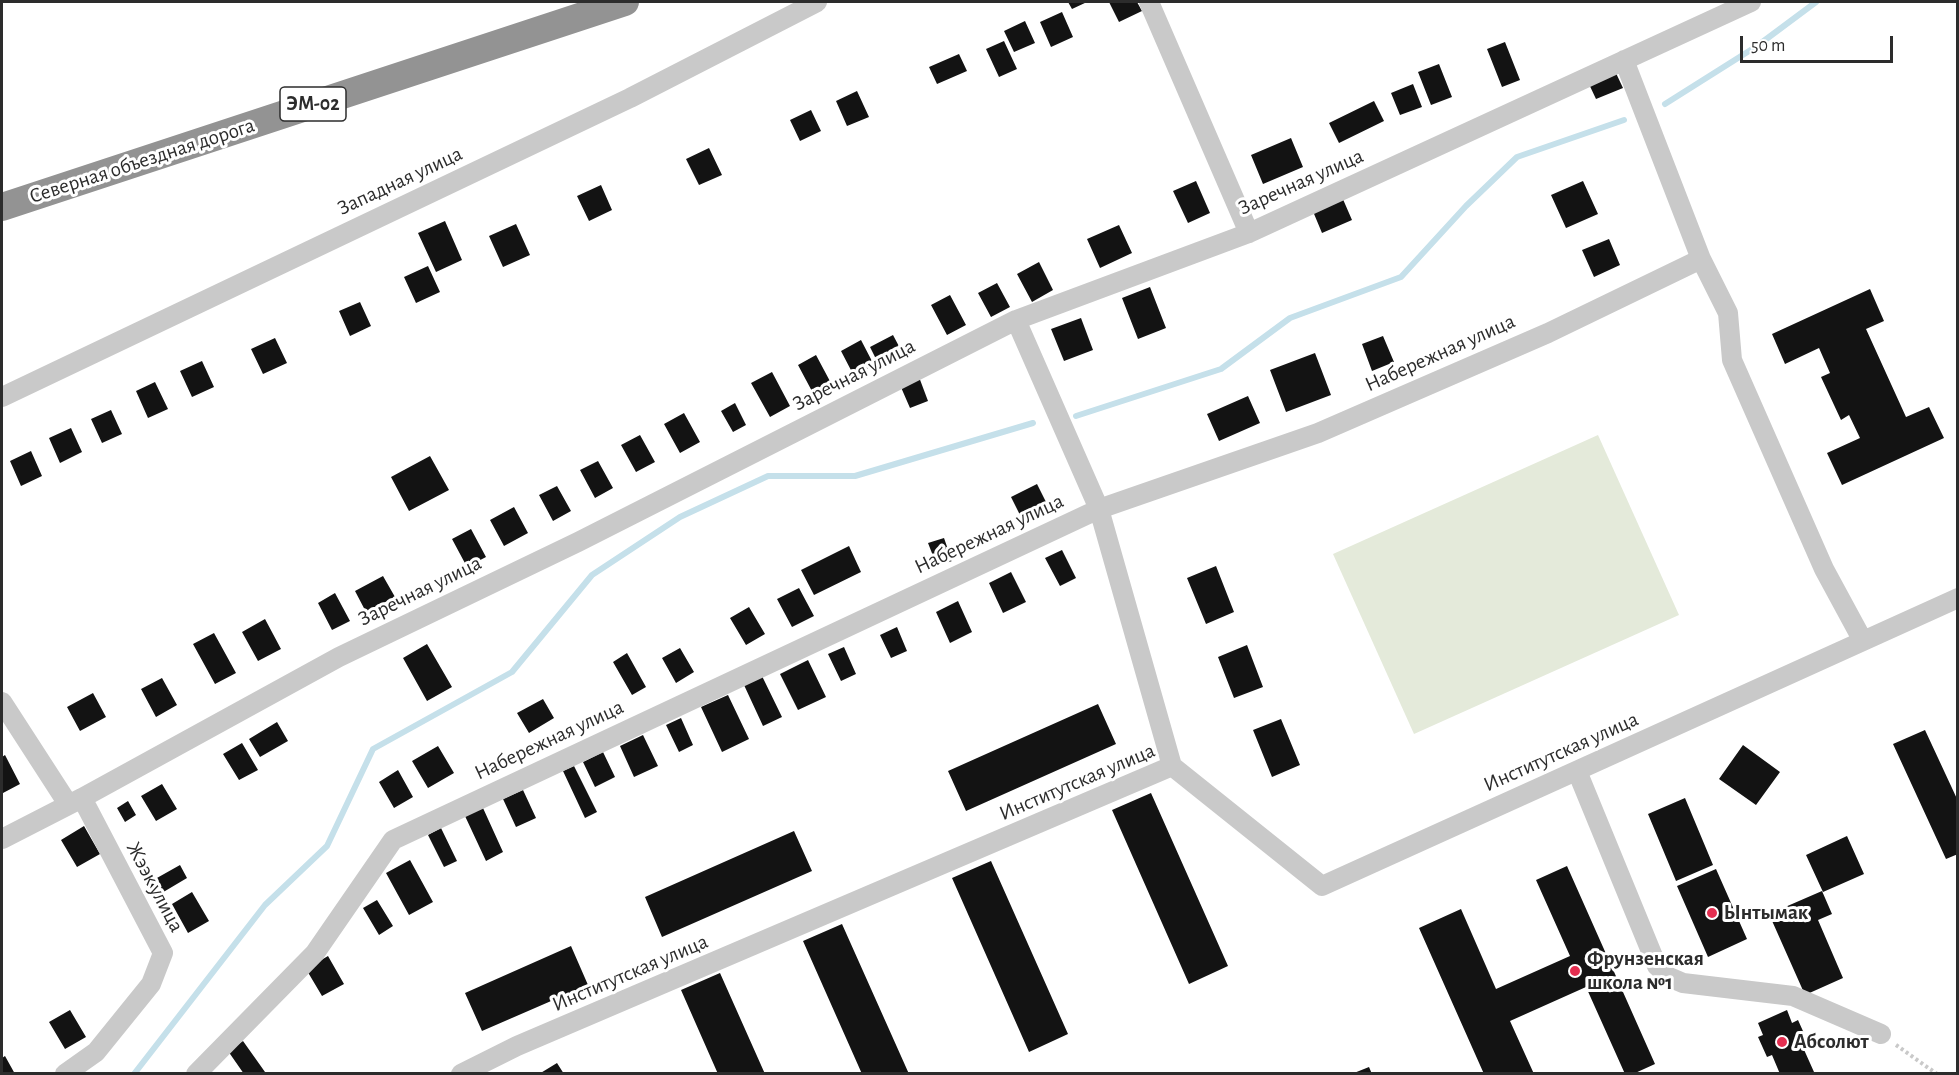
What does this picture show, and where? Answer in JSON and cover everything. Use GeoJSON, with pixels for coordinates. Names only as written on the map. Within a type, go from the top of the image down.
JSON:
{"type":"FeatureCollection","features":[{"type":"Feature","properties":{"kind":"highway","name":"Северная объездная дорога"},"geometry":{"type":"LineString","coordinates":[[2,207],[625,2]]}},
{"type":"Feature","properties":{"kind":"street","name":"Западная улица"},"geometry":{"type":"LineString","coordinates":[[2,397],[630,98],[817,2]]}},
{"type":"Feature","properties":{"kind":"street"},"geometry":{"type":"LineString","coordinates":[[1149,2],[1249,232]]}},
{"type":"Feature","properties":{"kind":"street","name":"Заречная улица"},"geometry":{"type":"LineString","coordinates":[[2,839],[339,657],[578,542],[1016,320],[1249,232],[1751,2]]}},
{"type":"Feature","properties":{"kind":"street"},"geometry":{"type":"LineString","coordinates":[[1624,60],[1701,259],[1728,313],[1732,360],[1824,569],[1863,641]]}},
{"type":"Feature","properties":{"kind":"street","name":"Набережная улица"},"geometry":{"type":"LineString","coordinates":[[196,1074],[315,953],[393,840],[1099,509],[1318,433],[1548,333],[1701,259]]}},
{"type":"Feature","properties":{"kind":"street"},"geometry":{"type":"LineString","coordinates":[[1016,320],[1099,509],[1172,766]]}},
{"type":"Feature","properties":{"kind":"street","name":"Институтская улица"},"geometry":{"type":"LineString","coordinates":[[461,1074],[484,1069],[517,1046],[1172,766],[1322,886],[1958,598]]}},
{"type":"Feature","properties":{"kind":"street","name":"Жээк улица"},"geometry":{"type":"LineString","coordinates":[[2,702],[75,801],[163,953],[151,984],[96,1052],[65,1074]]}},
{"type":"Feature","properties":{"kind":"street"},"geometry":{"type":"LineString","coordinates":[[1577,771],[1657,966],[1669,977],[1683,983],[1793,996],[1881,1034]]}},
{"type":"Feature","properties":{"kind":"path"},"geometry":{"type":"LineString","coordinates":[[1881,1034],[1937,1074]]}},
{"type":"Feature","properties":{"kind":"green space"},"geometry":{"type":"Polygon","coordinates":[[[1598,435],[1679,615],[1414,734],[1333,554],[1598,435]]]}},
{"type":"Feature","properties":{"kind":"building"},"geometry":{"type":"Polygon","coordinates":[[[1068,2],[1087,2],[1072,9],[1068,2]]]}},
{"type":"Feature","properties":{"kind":"building"},"geometry":{"type":"Polygon","coordinates":[[[1109,2],[1137,2],[1142,11],[1119,22],[1109,2]]]}},
{"type":"Feature","properties":{"kind":"building"},"geometry":{"type":"Polygon","coordinates":[[[1062,12],[1073,37],[1051,47],[1040,22],[1062,12]]]}},
{"type":"Feature","properties":{"kind":"building"},"geometry":{"type":"Polygon","coordinates":[[[1025,21],[1035,43],[1014,52],[1004,31],[1025,21]]]}},
{"type":"Feature","properties":{"kind":"building"},"geometry":{"type":"Polygon","coordinates":[[[1004,41],[1017,69],[999,77],[986,49],[1004,41]]]}},
{"type":"Feature","properties":{"kind":"building"},"geometry":{"type":"Polygon","coordinates":[[[1505,42],[1520,80],[1502,87],[1487,49],[1505,42]]]}},
{"type":"Feature","properties":{"kind":"building"},"geometry":{"type":"Polygon","coordinates":[[[959,54],[967,71],[937,84],[929,67],[959,54]]]}},
{"type":"Feature","properties":{"kind":"building"},"geometry":{"type":"Polygon","coordinates":[[[1439,64],[1452,97],[1431,105],[1418,72],[1439,64]]]}},
{"type":"Feature","properties":{"kind":"building"},"geometry":{"type":"Polygon","coordinates":[[[1615,71],[1623,88],[1596,99],[1588,82],[1615,71]]]}},
{"type":"Feature","properties":{"kind":"building"},"geometry":{"type":"Polygon","coordinates":[[[1413,84],[1422,107],[1400,115],[1391,93],[1413,84]]]}},
{"type":"Feature","properties":{"kind":"building"},"geometry":{"type":"Polygon","coordinates":[[[857,91],[869,117],[847,126],[836,101],[857,91]]]}},
{"type":"Feature","properties":{"kind":"building"},"geometry":{"type":"Polygon","coordinates":[[[1374,101],[1384,121],[1339,143],[1329,123],[1374,101]]]}},
{"type":"Feature","properties":{"kind":"building"},"geometry":{"type":"Polygon","coordinates":[[[811,110],[821,131],[800,141],[790,120],[811,110]]]}},
{"type":"Feature","properties":{"kind":"building"},"geometry":{"type":"Polygon","coordinates":[[[1291,138],[1303,167],[1263,184],[1251,155],[1291,138]]]}},
{"type":"Feature","properties":{"kind":"building"},"geometry":{"type":"Polygon","coordinates":[[[709,148],[722,175],[699,185],[686,159],[709,148]]]}},
{"type":"Feature","properties":{"kind":"building"},"geometry":{"type":"Polygon","coordinates":[[[1196,181],[1210,213],[1188,223],[1173,191],[1196,181]]]}},
{"type":"Feature","properties":{"kind":"building"},"geometry":{"type":"Polygon","coordinates":[[[1583,181],[1598,214],[1566,228],[1551,195],[1583,181]]]}},
{"type":"Feature","properties":{"kind":"building"},"geometry":{"type":"Polygon","coordinates":[[[601,185],[612,210],[589,221],[577,196],[601,185]]]}},
{"type":"Feature","properties":{"kind":"building"},"geometry":{"type":"Polygon","coordinates":[[[1342,197],[1352,220],[1322,233],[1312,209],[1342,197]]]}},
{"type":"Feature","properties":{"kind":"building"},"geometry":{"type":"Polygon","coordinates":[[[445,221],[462,260],[436,272],[418,233],[445,221]]]}},
{"type":"Feature","properties":{"kind":"building"},"geometry":{"type":"Polygon","coordinates":[[[516,224],[530,255],[503,267],[489,236],[516,224]]]}},
{"type":"Feature","properties":{"kind":"building"},"geometry":{"type":"Polygon","coordinates":[[[1119,225],[1132,253],[1100,268],[1087,239],[1119,225]]]}},
{"type":"Feature","properties":{"kind":"building"},"geometry":{"type":"Polygon","coordinates":[[[1609,239],[1620,265],[1594,277],[1582,250],[1609,239]]]}},
{"type":"Feature","properties":{"kind":"building"},"geometry":{"type":"Polygon","coordinates":[[[1039,262],[1053,290],[1032,302],[1017,274],[1039,262]]]}},
{"type":"Feature","properties":{"kind":"building"},"geometry":{"type":"Polygon","coordinates":[[[428,266],[440,292],[416,303],[404,277],[428,266]]]}},
{"type":"Feature","properties":{"kind":"building"},"geometry":{"type":"Polygon","coordinates":[[[997,283],[1010,307],[991,317],[978,293],[997,283]]]}},
{"type":"Feature","properties":{"kind":"building"},"geometry":{"type":"Polygon","coordinates":[[[1150,287],[1166,328],[1138,339],[1122,298],[1150,287]]]}},
{"type":"Feature","properties":{"kind":"building"},"geometry":{"type":"Polygon","coordinates":[[[1870,289],[1884,321],[1866,329],[1906,417],[1929,407],[1944,438],[1842,485],[1827,453],[1860,438],[1849,415],[1841,420],[1821,377],[1830,373],[1819,348],[1785,364],[1772,334],[1870,289]]]}},
{"type":"Feature","properties":{"kind":"building"},"geometry":{"type":"Polygon","coordinates":[[[950,295],[966,325],[947,335],[931,305],[950,295]]]}},
{"type":"Feature","properties":{"kind":"building"},"geometry":{"type":"Polygon","coordinates":[[[360,302],[371,326],[350,336],[339,311],[360,302]]]}},
{"type":"Feature","properties":{"kind":"building"},"geometry":{"type":"Polygon","coordinates":[[[1081,318],[1093,350],[1064,361],[1051,329],[1081,318]]]}},
{"type":"Feature","properties":{"kind":"building"},"geometry":{"type":"Polygon","coordinates":[[[893,335],[902,352],[879,365],[870,347],[893,335]]]}},
{"type":"Feature","properties":{"kind":"building"},"geometry":{"type":"Polygon","coordinates":[[[1383,336],[1394,362],[1372,371],[1362,344],[1383,336]]]}},
{"type":"Feature","properties":{"kind":"building"},"geometry":{"type":"Polygon","coordinates":[[[275,338],[287,363],[263,374],[251,349],[275,338]]]}},
{"type":"Feature","properties":{"kind":"building"},"geometry":{"type":"Polygon","coordinates":[[[861,340],[874,365],[854,376],[841,351],[861,340]]]}},
{"type":"Feature","properties":{"kind":"building"},"geometry":{"type":"Polygon","coordinates":[[[1315,353],[1331,395],[1286,412],[1270,370],[1315,353]]]}},
{"type":"Feature","properties":{"kind":"building"},"geometry":{"type":"Polygon","coordinates":[[[816,355],[832,385],[814,395],[798,365],[816,355]]]}},
{"type":"Feature","properties":{"kind":"building"},"geometry":{"type":"Polygon","coordinates":[[[202,361],[214,387],[192,397],[180,371],[202,361]]]}},
{"type":"Feature","properties":{"kind":"building"},"geometry":{"type":"Polygon","coordinates":[[[772,372],[790,406],[770,417],[751,383],[772,372]]]}},
{"type":"Feature","properties":{"kind":"building"},"geometry":{"type":"Polygon","coordinates":[[[919,377],[928,401],[910,408],[900,385],[919,377]]]}},
{"type":"Feature","properties":{"kind":"building"},"geometry":{"type":"Polygon","coordinates":[[[155,382],[168,409],[148,418],[136,391],[155,382]]]}},
{"type":"Feature","properties":{"kind":"building"},"geometry":{"type":"Polygon","coordinates":[[[1248,396],[1260,423],[1219,441],[1207,414],[1248,396]]]}},
{"type":"Feature","properties":{"kind":"building"},"geometry":{"type":"Polygon","coordinates":[[[735,403],[746,425],[733,432],[721,411],[735,403]]]}},
{"type":"Feature","properties":{"kind":"building"},"geometry":{"type":"Polygon","coordinates":[[[111,410],[122,434],[102,443],[91,419],[111,410]]]}},
{"type":"Feature","properties":{"kind":"building"},"geometry":{"type":"Polygon","coordinates":[[[684,413],[700,442],[680,453],[664,424],[684,413]]]}},
{"type":"Feature","properties":{"kind":"building"},"geometry":{"type":"Polygon","coordinates":[[[71,428],[82,452],[60,463],[49,438],[71,428]]]}},
{"type":"Feature","properties":{"kind":"building"},"geometry":{"type":"Polygon","coordinates":[[[640,435],[655,462],[636,472],[621,445],[640,435]]]}},
{"type":"Feature","properties":{"kind":"building"},"geometry":{"type":"Polygon","coordinates":[[[31,451],[42,476],[21,486],[10,461],[31,451]]]}},
{"type":"Feature","properties":{"kind":"building"},"geometry":{"type":"Polygon","coordinates":[[[430,456],[449,490],[409,511],[391,477],[430,456]]]}},
{"type":"Feature","properties":{"kind":"building"},"geometry":{"type":"Polygon","coordinates":[[[598,461],[613,488],[595,498],[580,470],[598,461]]]}},
{"type":"Feature","properties":{"kind":"building"},"geometry":{"type":"Polygon","coordinates":[[[1037,484],[1049,508],[1023,521],[1011,497],[1037,484]]]}},
{"type":"Feature","properties":{"kind":"building"},"geometry":{"type":"Polygon","coordinates":[[[557,486],[571,511],[553,521],[539,495],[557,486]]]}},
{"type":"Feature","properties":{"kind":"building"},"geometry":{"type":"Polygon","coordinates":[[[514,507],[528,533],[504,546],[490,520],[514,507]]]}},
{"type":"Feature","properties":{"kind":"building"},"geometry":{"type":"Polygon","coordinates":[[[471,529],[486,557],[467,567],[452,539],[471,529]]]}},
{"type":"Feature","properties":{"kind":"building"},"geometry":{"type":"Polygon","coordinates":[[[944,538],[952,561],[937,566],[928,543],[944,538]]]}},
{"type":"Feature","properties":{"kind":"building"},"geometry":{"type":"Polygon","coordinates":[[[849,546],[861,572],[814,595],[801,570],[849,546]]]}},
{"type":"Feature","properties":{"kind":"building"},"geometry":{"type":"Polygon","coordinates":[[[1062,550],[1076,578],[1060,586],[1045,558],[1062,550]]]}},
{"type":"Feature","properties":{"kind":"building"},"geometry":{"type":"Polygon","coordinates":[[[1216,566],[1234,612],[1206,624],[1187,578],[1216,566]]]}},
{"type":"Feature","properties":{"kind":"building"},"geometry":{"type":"Polygon","coordinates":[[[1011,572],[1026,602],[1003,613],[989,583],[1011,572]]]}},
{"type":"Feature","properties":{"kind":"building"},"geometry":{"type":"Polygon","coordinates":[[[383,576],[395,597],[366,612],[355,591],[383,576]]]}},
{"type":"Feature","properties":{"kind":"building"},"geometry":{"type":"Polygon","coordinates":[[[799,588],[814,616],[792,627],[777,599],[799,588]]]}},
{"type":"Feature","properties":{"kind":"building"},"geometry":{"type":"Polygon","coordinates":[[[335,593],[350,621],[332,630],[318,603],[335,593]]]}},
{"type":"Feature","properties":{"kind":"building"},"geometry":{"type":"Polygon","coordinates":[[[958,601],[972,632],[950,643],[936,612],[958,601]]]}},
{"type":"Feature","properties":{"kind":"building"},"geometry":{"type":"Polygon","coordinates":[[[749,607],[765,634],[746,645],[730,618],[749,607]]]}},
{"type":"Feature","properties":{"kind":"building"},"geometry":{"type":"Polygon","coordinates":[[[265,619],[281,649],[258,661],[242,632],[265,619]]]}},
{"type":"Feature","properties":{"kind":"building"},"geometry":{"type":"Polygon","coordinates":[[[897,627],[907,651],[891,658],[880,635],[897,627]]]}},
{"type":"Feature","properties":{"kind":"building"},"geometry":{"type":"Polygon","coordinates":[[[214,633],[236,673],[215,684],[193,644],[214,633]]]}},
{"type":"Feature","properties":{"kind":"building"},"geometry":{"type":"Polygon","coordinates":[[[427,644],[452,687],[427,701],[403,658],[427,644]]]}},
{"type":"Feature","properties":{"kind":"building"},"geometry":{"type":"Polygon","coordinates":[[[1247,645],[1263,687],[1234,698],[1218,657],[1247,645]]]}},
{"type":"Feature","properties":{"kind":"building"},"geometry":{"type":"Polygon","coordinates":[[[844,647],[856,674],[841,681],[828,654],[844,647]]]}},
{"type":"Feature","properties":{"kind":"building"},"geometry":{"type":"Polygon","coordinates":[[[680,648],[694,672],[676,683],[662,658],[680,648]]]}},
{"type":"Feature","properties":{"kind":"building"},"geometry":{"type":"Polygon","coordinates":[[[627,653],[646,687],[632,695],[613,662],[627,653]]]}},
{"type":"Feature","properties":{"kind":"building"},"geometry":{"type":"Polygon","coordinates":[[[808,660],[826,697],[798,710],[780,674],[808,660]]]}},
{"type":"Feature","properties":{"kind":"building"},"geometry":{"type":"Polygon","coordinates":[[[762,676],[782,717],[763,726],[744,685],[762,676]]]}},
{"type":"Feature","properties":{"kind":"building"},"geometry":{"type":"Polygon","coordinates":[[[162,678],[177,705],[156,717],[141,689],[162,678]]]}},
{"type":"Feature","properties":{"kind":"building"},"geometry":{"type":"Polygon","coordinates":[[[93,693],[106,717],[80,731],[67,707],[93,693]]]}},
{"type":"Feature","properties":{"kind":"building"},"geometry":{"type":"Polygon","coordinates":[[[728,695],[749,739],[722,752],[701,707],[728,695]]]}},
{"type":"Feature","properties":{"kind":"building"},"geometry":{"type":"Polygon","coordinates":[[[543,699],[554,718],[529,733],[517,713],[543,699]]]}},
{"type":"Feature","properties":{"kind":"building"},"geometry":{"type":"Polygon","coordinates":[[[1098,704],[1116,744],[966,811],[948,771],[1098,704]]]}},
{"type":"Feature","properties":{"kind":"building"},"geometry":{"type":"Polygon","coordinates":[[[681,718],[693,745],[679,752],[666,725],[681,718]]]}},
{"type":"Feature","properties":{"kind":"building"},"geometry":{"type":"Polygon","coordinates":[[[1281,719],[1300,765],[1272,777],[1253,730],[1281,719]]]}},
{"type":"Feature","properties":{"kind":"building"},"geometry":{"type":"Polygon","coordinates":[[[277,722],[288,741],[260,757],[249,739],[277,722]]]}},
{"type":"Feature","properties":{"kind":"building"},"geometry":{"type":"Polygon","coordinates":[[[1925,730],[1958,801],[1958,854],[1946,859],[1893,744],[1925,730]]]}},
{"type":"Feature","properties":{"kind":"building"},"geometry":{"type":"Polygon","coordinates":[[[643,735],[658,766],[634,777],[620,746],[643,735]]]}},
{"type":"Feature","properties":{"kind":"building"},"geometry":{"type":"Polygon","coordinates":[[[242,743],[258,770],[239,780],[223,754],[242,743]]]}},
{"type":"Feature","properties":{"kind":"building"},"geometry":{"type":"Polygon","coordinates":[[[1743,745],[1780,772],[1756,805],[1719,779],[1743,745]]]}},
{"type":"Feature","properties":{"kind":"building"},"geometry":{"type":"Polygon","coordinates":[[[438,746],[454,773],[428,788],[412,761],[438,746]]]}},
{"type":"Feature","properties":{"kind":"building"},"geometry":{"type":"Polygon","coordinates":[[[603,752],[615,777],[595,787],[583,762],[603,752]]]}},
{"type":"Feature","properties":{"kind":"building"},"geometry":{"type":"Polygon","coordinates":[[[5,755],[20,784],[3,793],[2,757],[5,755]]]}},
{"type":"Feature","properties":{"kind":"building"},"geometry":{"type":"Polygon","coordinates":[[[574,766],[597,812],[585,818],[563,771],[574,766]]]}},
{"type":"Feature","properties":{"kind":"building"},"geometry":{"type":"Polygon","coordinates":[[[398,770],[413,797],[394,808],[379,782],[398,770]]]}},
{"type":"Feature","properties":{"kind":"building"},"geometry":{"type":"Polygon","coordinates":[[[162,784],[177,809],[156,821],[141,796],[162,784]]]}},
{"type":"Feature","properties":{"kind":"building"},"geometry":{"type":"Polygon","coordinates":[[[523,790],[536,818],[516,827],[503,799],[523,790]]]}},
{"type":"Feature","properties":{"kind":"building"},"geometry":{"type":"Polygon","coordinates":[[[1151,793],[1228,966],[1189,984],[1112,810],[1151,793]]]}},
{"type":"Feature","properties":{"kind":"building"},"geometry":{"type":"Polygon","coordinates":[[[1685,798],[1713,865],[1676,881],[1648,814],[1685,798]]]}},
{"type":"Feature","properties":{"kind":"building"},"geometry":{"type":"Polygon","coordinates":[[[128,801],[136,815],[125,822],[117,808],[128,801]]]}},
{"type":"Feature","properties":{"kind":"building"},"geometry":{"type":"Polygon","coordinates":[[[483,808],[503,852],[486,861],[465,816],[483,808]]]}},
{"type":"Feature","properties":{"kind":"building"},"geometry":{"type":"Polygon","coordinates":[[[84,826],[100,854],[77,867],[61,840],[84,826]]]}},
{"type":"Feature","properties":{"kind":"building"},"geometry":{"type":"Polygon","coordinates":[[[441,828],[457,861],[444,867],[428,835],[441,828]]]}},
{"type":"Feature","properties":{"kind":"building"},"geometry":{"type":"Polygon","coordinates":[[[794,831],[812,871],[662,937],[645,897],[794,831]]]}},
{"type":"Feature","properties":{"kind":"building"},"geometry":{"type":"Polygon","coordinates":[[[1847,836],[1864,874],[1823,892],[1806,855],[1847,836]]]}},
{"type":"Feature","properties":{"kind":"building"},"geometry":{"type":"Polygon","coordinates":[[[410,860],[433,902],[409,915],[386,873],[410,860]]]}},
{"type":"Feature","properties":{"kind":"building"},"geometry":{"type":"Polygon","coordinates":[[[991,861],[1068,1034],[1029,1052],[952,878],[991,861]]]}},
{"type":"Feature","properties":{"kind":"building"},"geometry":{"type":"Polygon","coordinates":[[[180,865],[187,878],[155,897],[148,883],[180,865]]]}},
{"type":"Feature","properties":{"kind":"building","name":"Фрунзенская школа №1"},"geometry":{"type":"Polygon","coordinates":[[[1567,866],[1655,1064],[1633,1074],[1625,1074],[1586,987],[1510,1021],[1534,1074],[1484,1074],[1419,928],[1461,909],[1496,989],[1570,956],[1536,880],[1567,866]]]}},
{"type":"Feature","properties":{"kind":"building","name":"Ынтымак"},"geometry":{"type":"Polygon","coordinates":[[[1716,869],[1747,939],[1708,957],[1677,886],[1716,869]]]}},
{"type":"Feature","properties":{"kind":"building"},"geometry":{"type":"Polygon","coordinates":[[[1822,891],[1832,914],[1818,920],[1843,978],[1805,995],[1769,914],[1822,891]]]}},
{"type":"Feature","properties":{"kind":"building"},"geometry":{"type":"Polygon","coordinates":[[[192,892],[209,921],[188,933],[172,904],[192,892]]]}},
{"type":"Feature","properties":{"kind":"building"},"geometry":{"type":"Polygon","coordinates":[[[377,900],[393,926],[379,935],[363,908],[377,900]]]}},
{"type":"Feature","properties":{"kind":"building"},"geometry":{"type":"Polygon","coordinates":[[[842,924],[909,1074],[862,1074],[803,941],[842,924]]]}},
{"type":"Feature","properties":{"kind":"building"},"geometry":{"type":"Polygon","coordinates":[[[571,946],[588,985],[482,1031],[465,993],[571,946]]]}},
{"type":"Feature","properties":{"kind":"building"},"geometry":{"type":"Polygon","coordinates":[[[328,956],[344,984],[322,996],[306,969],[328,956]]]}},
{"type":"Feature","properties":{"kind":"building"},"geometry":{"type":"Polygon","coordinates":[[[720,973],[765,1074],[718,1074],[681,990],[720,973]]]}},
{"type":"Feature","properties":{"kind":"building"},"geometry":{"type":"Polygon","coordinates":[[[70,1010],[86,1037],[65,1049],[49,1022],[70,1010]]]}},
{"type":"Feature","properties":{"kind":"building","name":"Абсолют"},"geometry":{"type":"Polygon","coordinates":[[[1787,1010],[1792,1023],[1798,1020],[1807,1040],[1801,1043],[1814,1072],[1811,1074],[1780,1074],[1772,1055],[1767,1057],[1758,1037],[1763,1035],[1758,1023],[1787,1010]]]}},
{"type":"Feature","properties":{"kind":"building"},"geometry":{"type":"Polygon","coordinates":[[[243,1041],[265,1072],[263,1074],[244,1074],[228,1051],[243,1041]]]}},
{"type":"Feature","properties":{"kind":"building"},"geometry":{"type":"Polygon","coordinates":[[[5,1056],[15,1074],[2,1074],[2,1058],[5,1056]]]}},
{"type":"Feature","properties":{"kind":"building"},"geometry":{"type":"Polygon","coordinates":[[[557,1063],[564,1074],[539,1074],[557,1063]]]}},
{"type":"Feature","properties":{"kind":"building"},"geometry":{"type":"Polygon","coordinates":[[[1369,1067],[1372,1074],[1354,1074],[1354,1073],[1369,1067]]]}},
{"type":"Feature","properties":{"kind":"waterway"},"geometry":{"type":"LineString","coordinates":[[1665,104],[1757,46],[1816,2]]}},
{"type":"Feature","properties":{"kind":"waterway"},"geometry":{"type":"LineString","coordinates":[[1076,416],[1221,369],[1290,318],[1401,277],[1466,206],[1517,157],[1624,120]]}},
{"type":"Feature","properties":{"kind":"waterway"},"geometry":{"type":"LineString","coordinates":[[134,1074],[265,905],[327,846],[373,749],[512,672],[592,575],[680,517],[768,476],[855,476],[1033,423]]}},
{"type":"Feature","properties":{"kind":"place","name":"Ынтымак"},"geometry":{"type":"Point","coordinates":[1712,913]}},
{"type":"Feature","properties":{"kind":"place","name":"Фрунзенская школа №1"},"geometry":{"type":"Point","coordinates":[1575,971]}},
{"type":"Feature","properties":{"kind":"place","name":"Абсолют"},"geometry":{"type":"Point","coordinates":[1782,1042]}}]}
